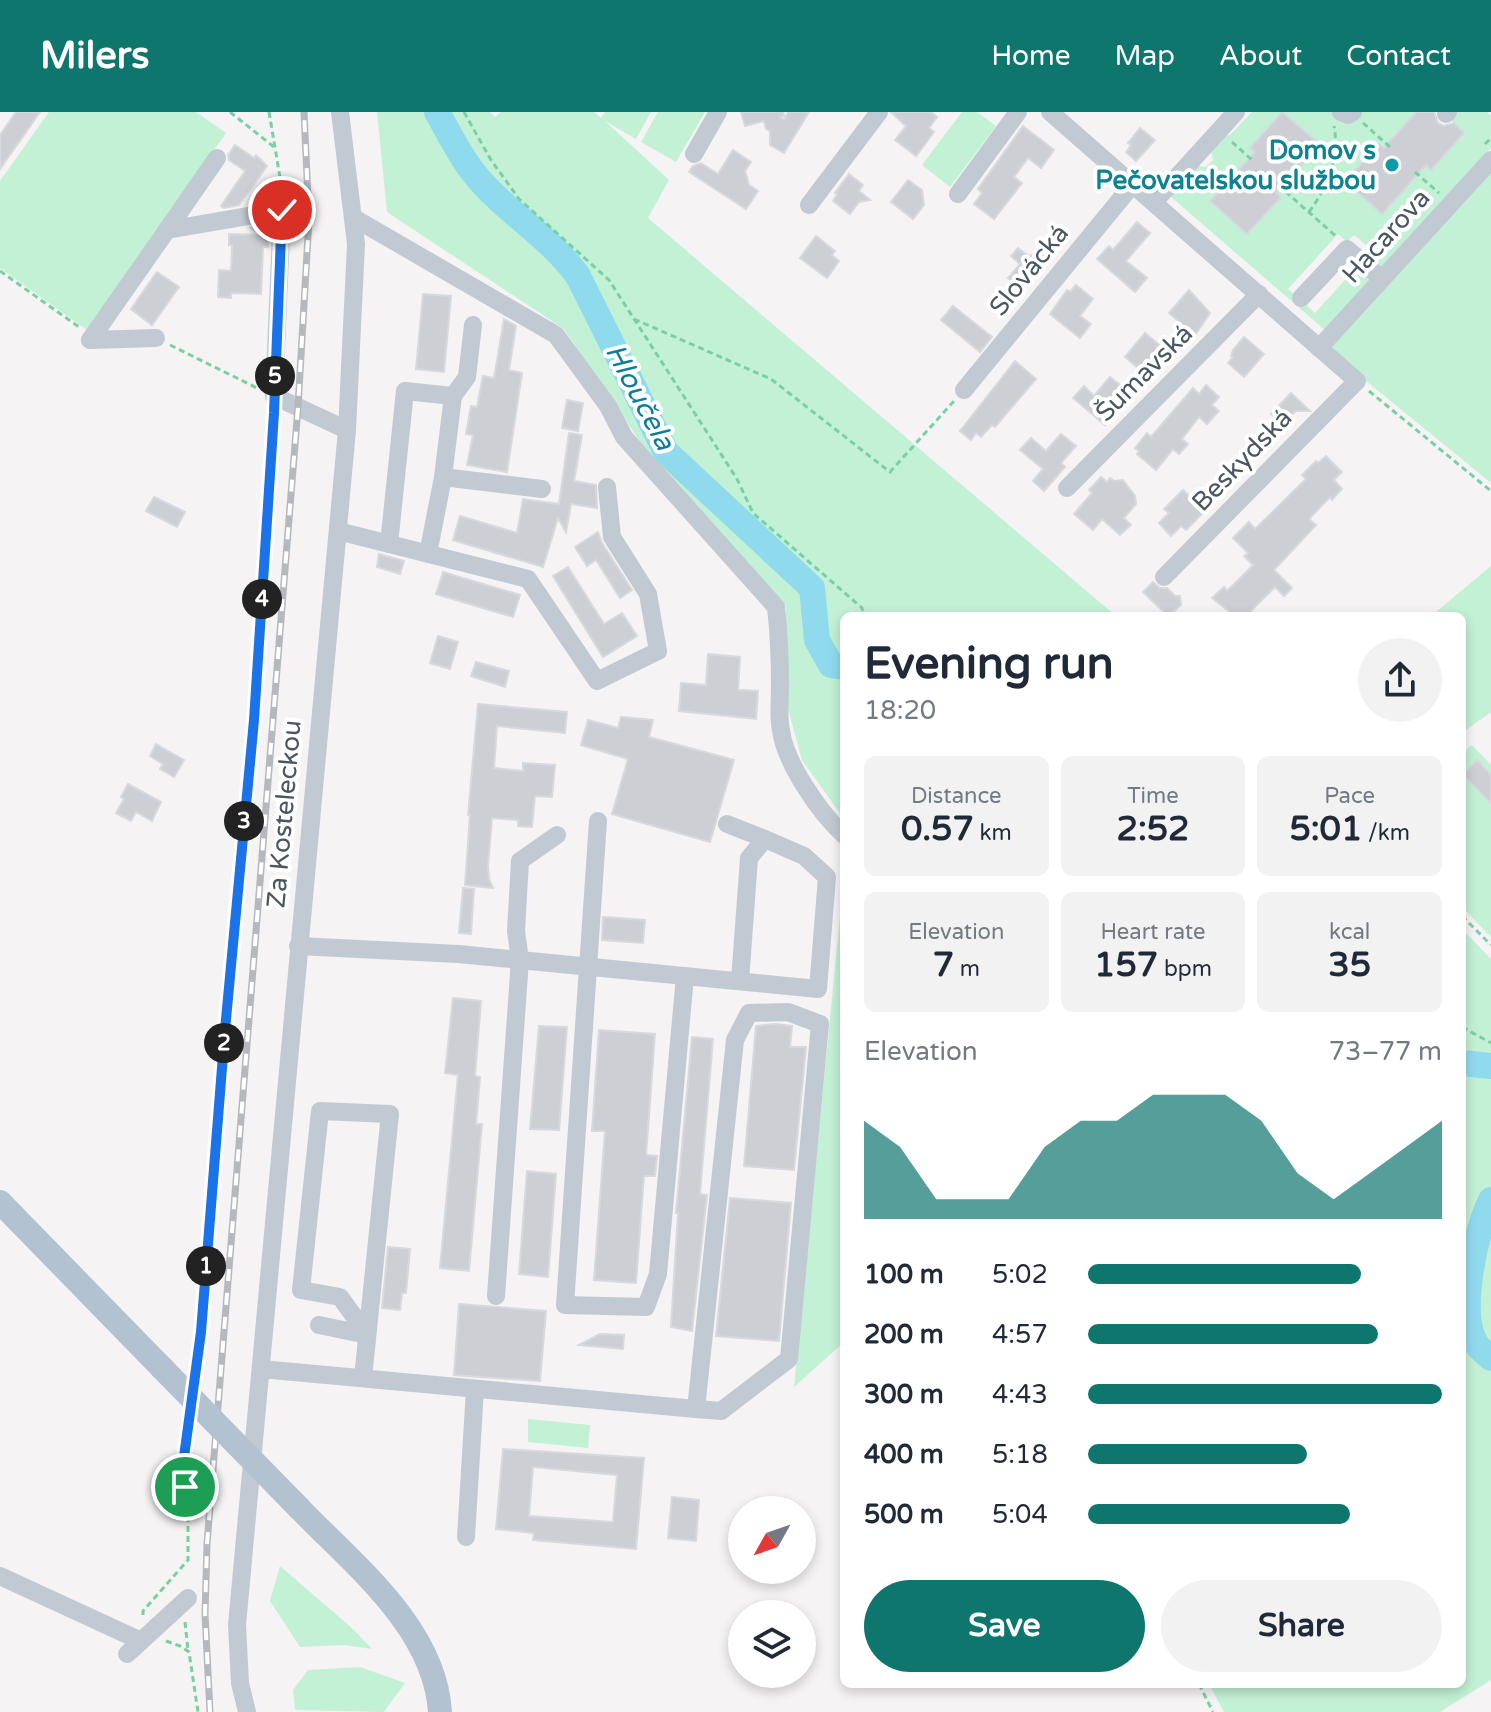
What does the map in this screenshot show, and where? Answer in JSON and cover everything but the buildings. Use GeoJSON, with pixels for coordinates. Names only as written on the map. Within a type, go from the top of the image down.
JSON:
{"type":"FeatureCollection","features":[{"type":"Feature","properties":{"kind":"main road"},"geometry":{"type":"LineString","coordinates":[[0,1202],[390,1603],[413,1633],[433,1673],[440,1712]]}},
{"type":"Feature","properties":{"kind":"street","name":"Za Kosteleckou"},"geometry":{"type":"LineString","coordinates":[[247,1712],[240,1683],[237,1625],[347,430],[355,287],[354,218],[340,112]]}},
{"type":"Feature","properties":{"kind":"street"},"geometry":{"type":"LineString","coordinates":[[694,154],[718,112]]}},
{"type":"Feature","properties":{"kind":"street"},"geometry":{"type":"LineString","coordinates":[[809,205],[879,112]]}},
{"type":"Feature","properties":{"kind":"street"},"geometry":{"type":"LineString","coordinates":[[958,194],[1018,112]]}},
{"type":"Feature","properties":{"kind":"street"},"geometry":{"type":"LineString","coordinates":[[1050,112],[1357,381]]}},
{"type":"Feature","properties":{"kind":"street"},"geometry":{"type":"LineString","coordinates":[[1154,202],[1236,112]]}},
{"type":"Feature","properties":{"kind":"street"},"geometry":{"type":"LineString","coordinates":[[1337,118],[1358,114]]}},
{"type":"Feature","properties":{"kind":"street"},"geometry":{"type":"LineString","coordinates":[[90,340],[217,158]]}},
{"type":"Feature","properties":{"kind":"street","name":"Hacarova"},"geometry":{"type":"LineString","coordinates":[[1319,348],[1491,160]]}},
{"type":"Feature","properties":{"kind":"street","name":"Slovácká"},"geometry":{"type":"LineString","coordinates":[[964,390],[1133,184]]}},
{"type":"Feature","properties":{"kind":"street"},"geometry":{"type":"LineString","coordinates":[[167,230],[282,210],[274,396],[347,430]]}},
{"type":"Feature","properties":{"kind":"street"},"geometry":{"type":"LineString","coordinates":[[354,218],[556,335],[608,406],[624,437],[776,607],[780,640],[780,730],[802,780],[840,831]]}},
{"type":"Feature","properties":{"kind":"street"},"geometry":{"type":"LineString","coordinates":[[1301,298],[1347,249],[1382,279]]}},
{"type":"Feature","properties":{"kind":"street","name":"Šumavská"},"geometry":{"type":"LineString","coordinates":[[1067,488],[1259,294]]}},
{"type":"Feature","properties":{"kind":"street"},"geometry":{"type":"LineString","coordinates":[[428,554],[443,477],[453,396],[467,377],[473,325]]}},
{"type":"Feature","properties":{"kind":"street"},"geometry":{"type":"LineString","coordinates":[[90,340],[156,338]]}},
{"type":"Feature","properties":{"kind":"street","name":"Beskydská"},"geometry":{"type":"LineString","coordinates":[[1164,577],[1357,381]]}},
{"type":"Feature","properties":{"kind":"street"},"geometry":{"type":"LineString","coordinates":[[389,544],[405,391],[453,396]]}},
{"type":"Feature","properties":{"kind":"street"},"geometry":{"type":"LineString","coordinates":[[443,477],[542,489]]}},
{"type":"Feature","properties":{"kind":"street"},"geometry":{"type":"LineString","coordinates":[[338,531],[528,579],[597,681],[658,651],[648,594],[612,537],[607,487]]}},
{"type":"Feature","properties":{"kind":"street"},"geometry":{"type":"LineString","coordinates":[[598,821],[565,1305],[646,1307],[658,1274],[685,976]]}},
{"type":"Feature","properties":{"kind":"street"},"geometry":{"type":"LineString","coordinates":[[298,946],[520,960],[818,989],[827,877],[804,856],[727,824]]}},
{"type":"Feature","properties":{"kind":"street"},"geometry":{"type":"LineString","coordinates":[[496,1296],[520,960],[516,931],[520,861],[557,835]]}},
{"type":"Feature","properties":{"kind":"street"},"geometry":{"type":"LineString","coordinates":[[740,981],[749,858],[765,839]]}},
{"type":"Feature","properties":{"kind":"street"},"geometry":{"type":"LineString","coordinates":[[261,1369],[475,1389],[696,1409],[721,1411],[789,1359],[820,1024],[788,1012],[749,1013],[735,1040],[696,1409]]}},
{"type":"Feature","properties":{"kind":"street"},"geometry":{"type":"LineString","coordinates":[[363,1378],[390,1114],[320,1111],[301,1290],[340,1297],[367,1330]]}},
{"type":"Feature","properties":{"kind":"street"},"geometry":{"type":"LineString","coordinates":[[319,1325],[367,1330]]}},
{"type":"Feature","properties":{"kind":"street"},"geometry":{"type":"LineString","coordinates":[[466,1537],[475,1389]]}},
{"type":"Feature","properties":{"kind":"street"},"geometry":{"type":"LineString","coordinates":[[0,1576],[140,1642],[188,1598]]}},
{"type":"Feature","properties":{"kind":"path"},"geometry":{"type":"LineString","coordinates":[[230,112],[275,149]]}},
{"type":"Feature","properties":{"kind":"path"},"geometry":{"type":"LineString","coordinates":[[269,112],[284,197],[282,210]]}},
{"type":"Feature","properties":{"kind":"path"},"geometry":{"type":"LineString","coordinates":[[464,112],[491,160],[519,199],[609,280],[737,479],[753,513],[864,612]]}},
{"type":"Feature","properties":{"kind":"path"},"geometry":{"type":"LineString","coordinates":[[1358,114],[1390,147]]}},
{"type":"Feature","properties":{"kind":"path"},"geometry":{"type":"LineString","coordinates":[[1358,114],[1370,129]]}},
{"type":"Feature","properties":{"kind":"path"},"geometry":{"type":"LineString","coordinates":[[1309,212],[1331,171],[1337,118]]}},
{"type":"Feature","properties":{"kind":"path"},"geometry":{"type":"LineString","coordinates":[[1229,139],[1252,160]]}},
{"type":"Feature","properties":{"kind":"path"},"geometry":{"type":"LineString","coordinates":[[1415,172],[1451,204]]}},
{"type":"Feature","properties":{"kind":"path"},"geometry":{"type":"LineString","coordinates":[[1278,185],[1347,249]]}},
{"type":"Feature","properties":{"kind":"path"},"geometry":{"type":"LineString","coordinates":[[0,271],[85,331],[90,340]]}},
{"type":"Feature","properties":{"kind":"path"},"geometry":{"type":"LineString","coordinates":[[634,319],[771,379],[890,472],[964,390]]}},
{"type":"Feature","properties":{"kind":"path"},"geometry":{"type":"LineString","coordinates":[[156,338],[274,396],[254,720],[196,1379]]}},
{"type":"Feature","properties":{"kind":"path"},"geometry":{"type":"LineString","coordinates":[[1357,381],[1491,491]]}},
{"type":"Feature","properties":{"kind":"path"},"geometry":{"type":"LineString","coordinates":[[1466,920],[1491,945]]}},
{"type":"Feature","properties":{"kind":"path"},"geometry":{"type":"LineString","coordinates":[[1466,1029],[1491,1043]]}},
{"type":"Feature","properties":{"kind":"path"},"geometry":{"type":"LineString","coordinates":[[191,1418],[183,1464],[188,1504],[188,1560],[143,1611],[145,1620],[140,1642],[161,1639],[189,1652],[198,1712]]}},
{"type":"Feature","properties":{"kind":"path"},"geometry":{"type":"LineString","coordinates":[[1201,1688],[1213,1712]]}},
{"type":"Feature","properties":{"kind":"green space"},"geometry":{"type":"Polygon","coordinates":[[[49,112],[196,112],[226,133],[87,330],[0,268],[0,181],[49,112]]]}},
{"type":"Feature","properties":{"kind":"green space"},"geometry":{"type":"Polygon","coordinates":[[[377,112],[490,112],[495,117],[501,112],[594,112],[601,118],[605,112],[651,112],[636,139],[605,121],[669,180],[648,218],[1111,612],[840,612],[840,813],[802,760],[782,687],[786,607],[653,461],[564,329],[387,212],[377,112]]]}},
{"type":"Feature","properties":{"kind":"green space"},"geometry":{"type":"Polygon","coordinates":[[[658,112],[705,112],[676,162],[641,142],[658,112]]]}},
{"type":"Feature","properties":{"kind":"green space"},"geometry":{"type":"Polygon","coordinates":[[[962,112],[977,112],[996,126],[950,187],[922,165],[962,112]]]}},
{"type":"Feature","properties":{"kind":"green space"},"geometry":{"type":"Polygon","coordinates":[[[1252,112],[1416,112],[1387,151],[1378,144],[1359,170],[1356,168],[1345,181],[1382,214],[1415,177],[1423,163],[1431,170],[1450,144],[1453,145],[1464,133],[1450,119],[1457,112],[1487,112],[1491,116],[1491,148],[1385,266],[1381,268],[1365,258],[1372,250],[1354,235],[1347,242],[1338,234],[1288,289],[1315,313],[1354,270],[1346,262],[1350,261],[1369,280],[1326,331],[1170,196],[1197,166],[1206,167],[1213,160],[1211,150],[1252,112]]]}},
{"type":"Feature","properties":{"kind":"green space"},"geometry":{"type":"Polygon","coordinates":[[[1491,170],[1491,481],[1490,482],[1328,350],[1491,170]]]}},
{"type":"Feature","properties":{"kind":"green space"},"geometry":{"type":"Polygon","coordinates":[[[1491,566],[1491,712],[1466,730],[1466,612],[1436,612],[1491,566]]]}},
{"type":"Feature","properties":{"kind":"green space"},"geometry":{"type":"Polygon","coordinates":[[[1472,745],[1491,765],[1491,937],[1466,911],[1466,749],[1472,745]]]}},
{"type":"Feature","properties":{"kind":"green space"},"geometry":{"type":"Polygon","coordinates":[[[840,917],[840,1346],[794,1387],[840,917]]]}},
{"type":"Feature","properties":{"kind":"green space"},"geometry":{"type":"Polygon","coordinates":[[[1466,933],[1491,959],[1491,1680],[1440,1712],[1224,1712],[1211,1688],[1466,1688],[1466,933]]]}},
{"type":"Feature","properties":{"kind":"green space"},"geometry":{"type":"Polygon","coordinates":[[[528,1419],[590,1425],[588,1448],[528,1442],[528,1419]]]}},
{"type":"Feature","properties":{"kind":"green space"},"geometry":{"type":"Polygon","coordinates":[[[280,1566],[372,1649],[344,1645],[300,1647],[270,1601],[280,1566]]]}},
{"type":"Feature","properties":{"kind":"green space"},"geometry":{"type":"Polygon","coordinates":[[[360,1667],[405,1683],[384,1712],[295,1710],[293,1690],[308,1670],[360,1667]]]}},
{"type":"Feature","properties":{"kind":"waterway","name":"Hloučela"},"geometry":{"type":"LineString","coordinates":[[437,112],[477,177],[557,251],[578,276],[666,452],[812,588],[817,640],[831,665],[840,666]]}},
{"type":"Feature","properties":{"kind":"waterway","name":"Hloučela"},"geometry":{"type":"LineString","coordinates":[[1466,1063],[1491,1066]]}},
{"type":"Feature","properties":{"kind":"waterway","name":"Hloučela"},"geometry":{"type":"LineString","coordinates":[[1491,1200],[1480,1230],[1468,1290],[1470,1327],[1474,1340],[1491,1358]]}},
{"type":"Feature","properties":{"kind":"railway"},"geometry":{"type":"LineString","coordinates":[[210,1712],[205,1614],[207,1544],[298,407],[309,219],[304,112]]}},
{"type":"Feature","properties":{"kind":"place","name":"Domov s Pečovatelskou službou"},"geometry":{"type":"Point","coordinates":[1392,165]}},
{"type":"Feature","properties":{"kind":"route"},"geometry":{"type":"LineString","coordinates":[[185,1487],[183,1464],[201,1332],[254,720],[274,413],[282,210]]}}]}
